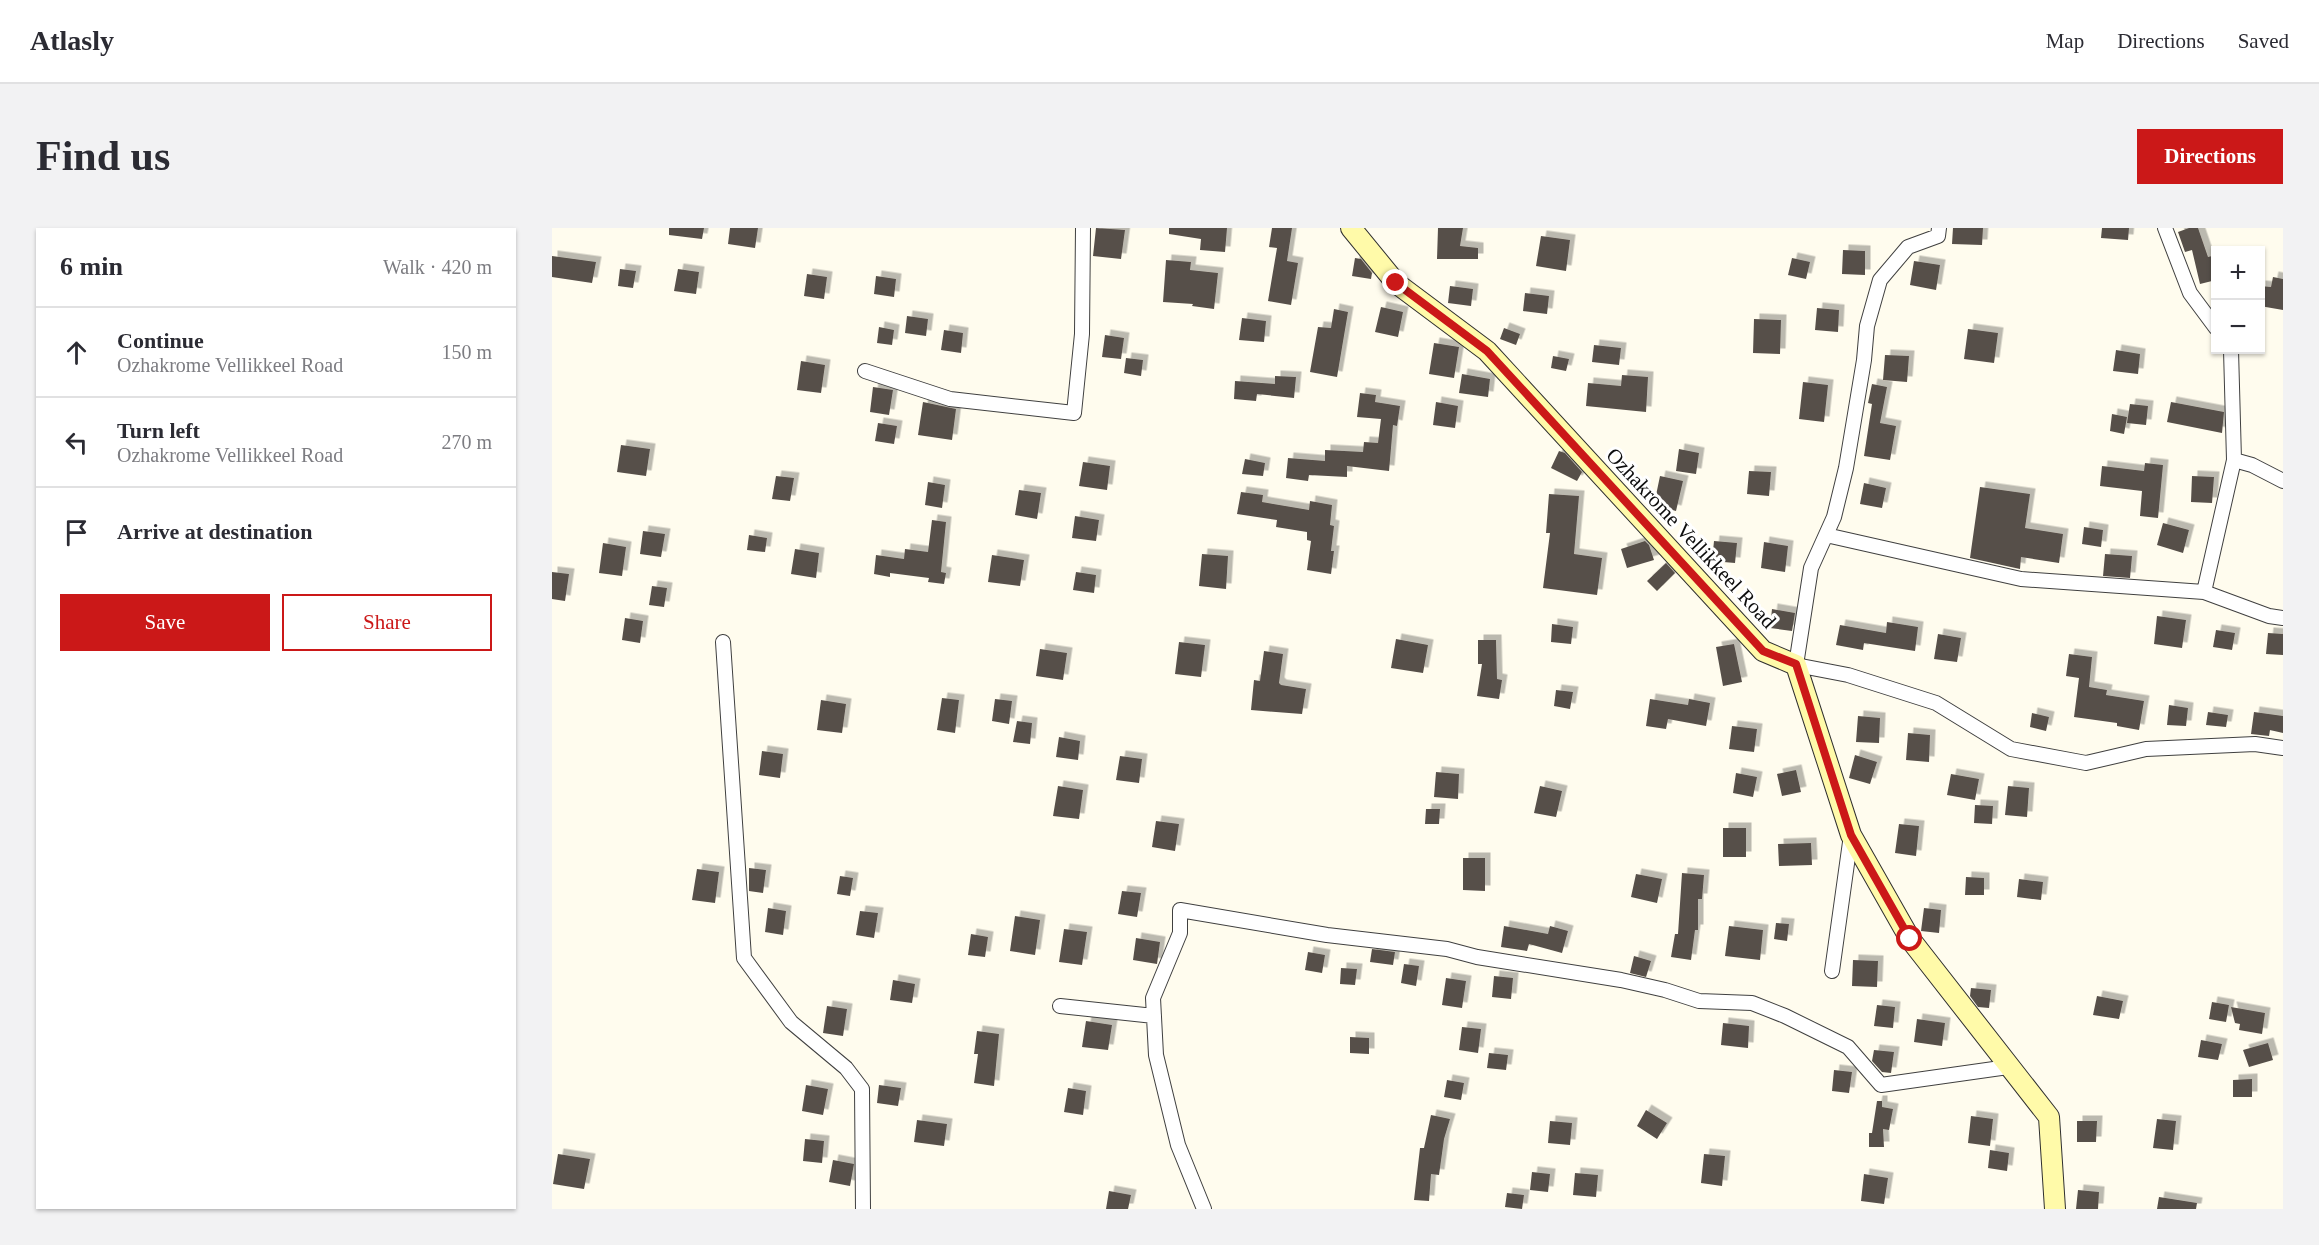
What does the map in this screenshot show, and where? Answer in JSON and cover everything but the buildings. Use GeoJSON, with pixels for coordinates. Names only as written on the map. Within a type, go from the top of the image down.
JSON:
{"type":"FeatureCollection","features":[{"type":"Feature","properties":{"kind":"main road","name":"Ozhakrome Vellikkeel Road"},"geometry":{"type":"LineString","coordinates":[[1351,228],[1396,283],[1487,351],[1763,651],[1796,664]]}},
{"type":"Feature","properties":{"kind":"main road"},"geometry":{"type":"LineString","coordinates":[[1796,664],[1851,835],[1910,939],[2049,1117],[2055,1209]]}},
{"type":"Feature","properties":{"kind":"street"},"geometry":{"type":"LineString","coordinates":[[865,371],[950,399],[1074,413],[1082,334],[1083,228]]}},
{"type":"Feature","properties":{"kind":"street"},"geometry":{"type":"LineString","coordinates":[[1939,228],[1938,236],[1908,247],[1880,280],[1867,326],[1864,360],[1846,468],[1834,518],[1811,568],[1796,664],[1848,675],[1936,703],[2011,749],[2085,763],[2146,748],[2255,744],[2283,748]]}},
{"type":"Feature","properties":{"kind":"street"},"geometry":{"type":"LineString","coordinates":[[2164,228],[2190,293],[2211,321]]}},
{"type":"Feature","properties":{"kind":"street"},"geometry":{"type":"LineString","coordinates":[[2204,592],[2234,460],[2230,354]]}},
{"type":"Feature","properties":{"kind":"street"},"geometry":{"type":"LineString","coordinates":[[2234,460],[2252,465],[2283,481]]}},
{"type":"Feature","properties":{"kind":"street"},"geometry":{"type":"LineString","coordinates":[[1826,535],[2021,579],[2204,592],[2269,616],[2283,618]]}},
{"type":"Feature","properties":{"kind":"street"},"geometry":{"type":"LineString","coordinates":[[723,642],[744,958],[791,1022],[846,1068],[862,1089],[863,1209]]}},
{"type":"Feature","properties":{"kind":"street"},"geometry":{"type":"LineString","coordinates":[[1832,971],[1851,835]]}},
{"type":"Feature","properties":{"kind":"street"},"geometry":{"type":"LineString","coordinates":[[1204,1209],[1178,1145],[1156,1055],[1153,998],[1180,933],[1180,910],[1327,935],[1447,949],[1477,957],[1621,980],[1699,1001],[1752,1003],[1785,1016],[1848,1047],[1881,1086],[2008,1067]]}},
{"type":"Feature","properties":{"kind":"street"},"geometry":{"type":"LineString","coordinates":[[1060,1006],[1154,1016]]}},
{"type":"Feature","properties":{"kind":"route"},"geometry":{"type":"LineString","coordinates":[[1396,283],[1487,351],[1763,651],[1796,664],[1851,835],[1910,939]]}}]}
